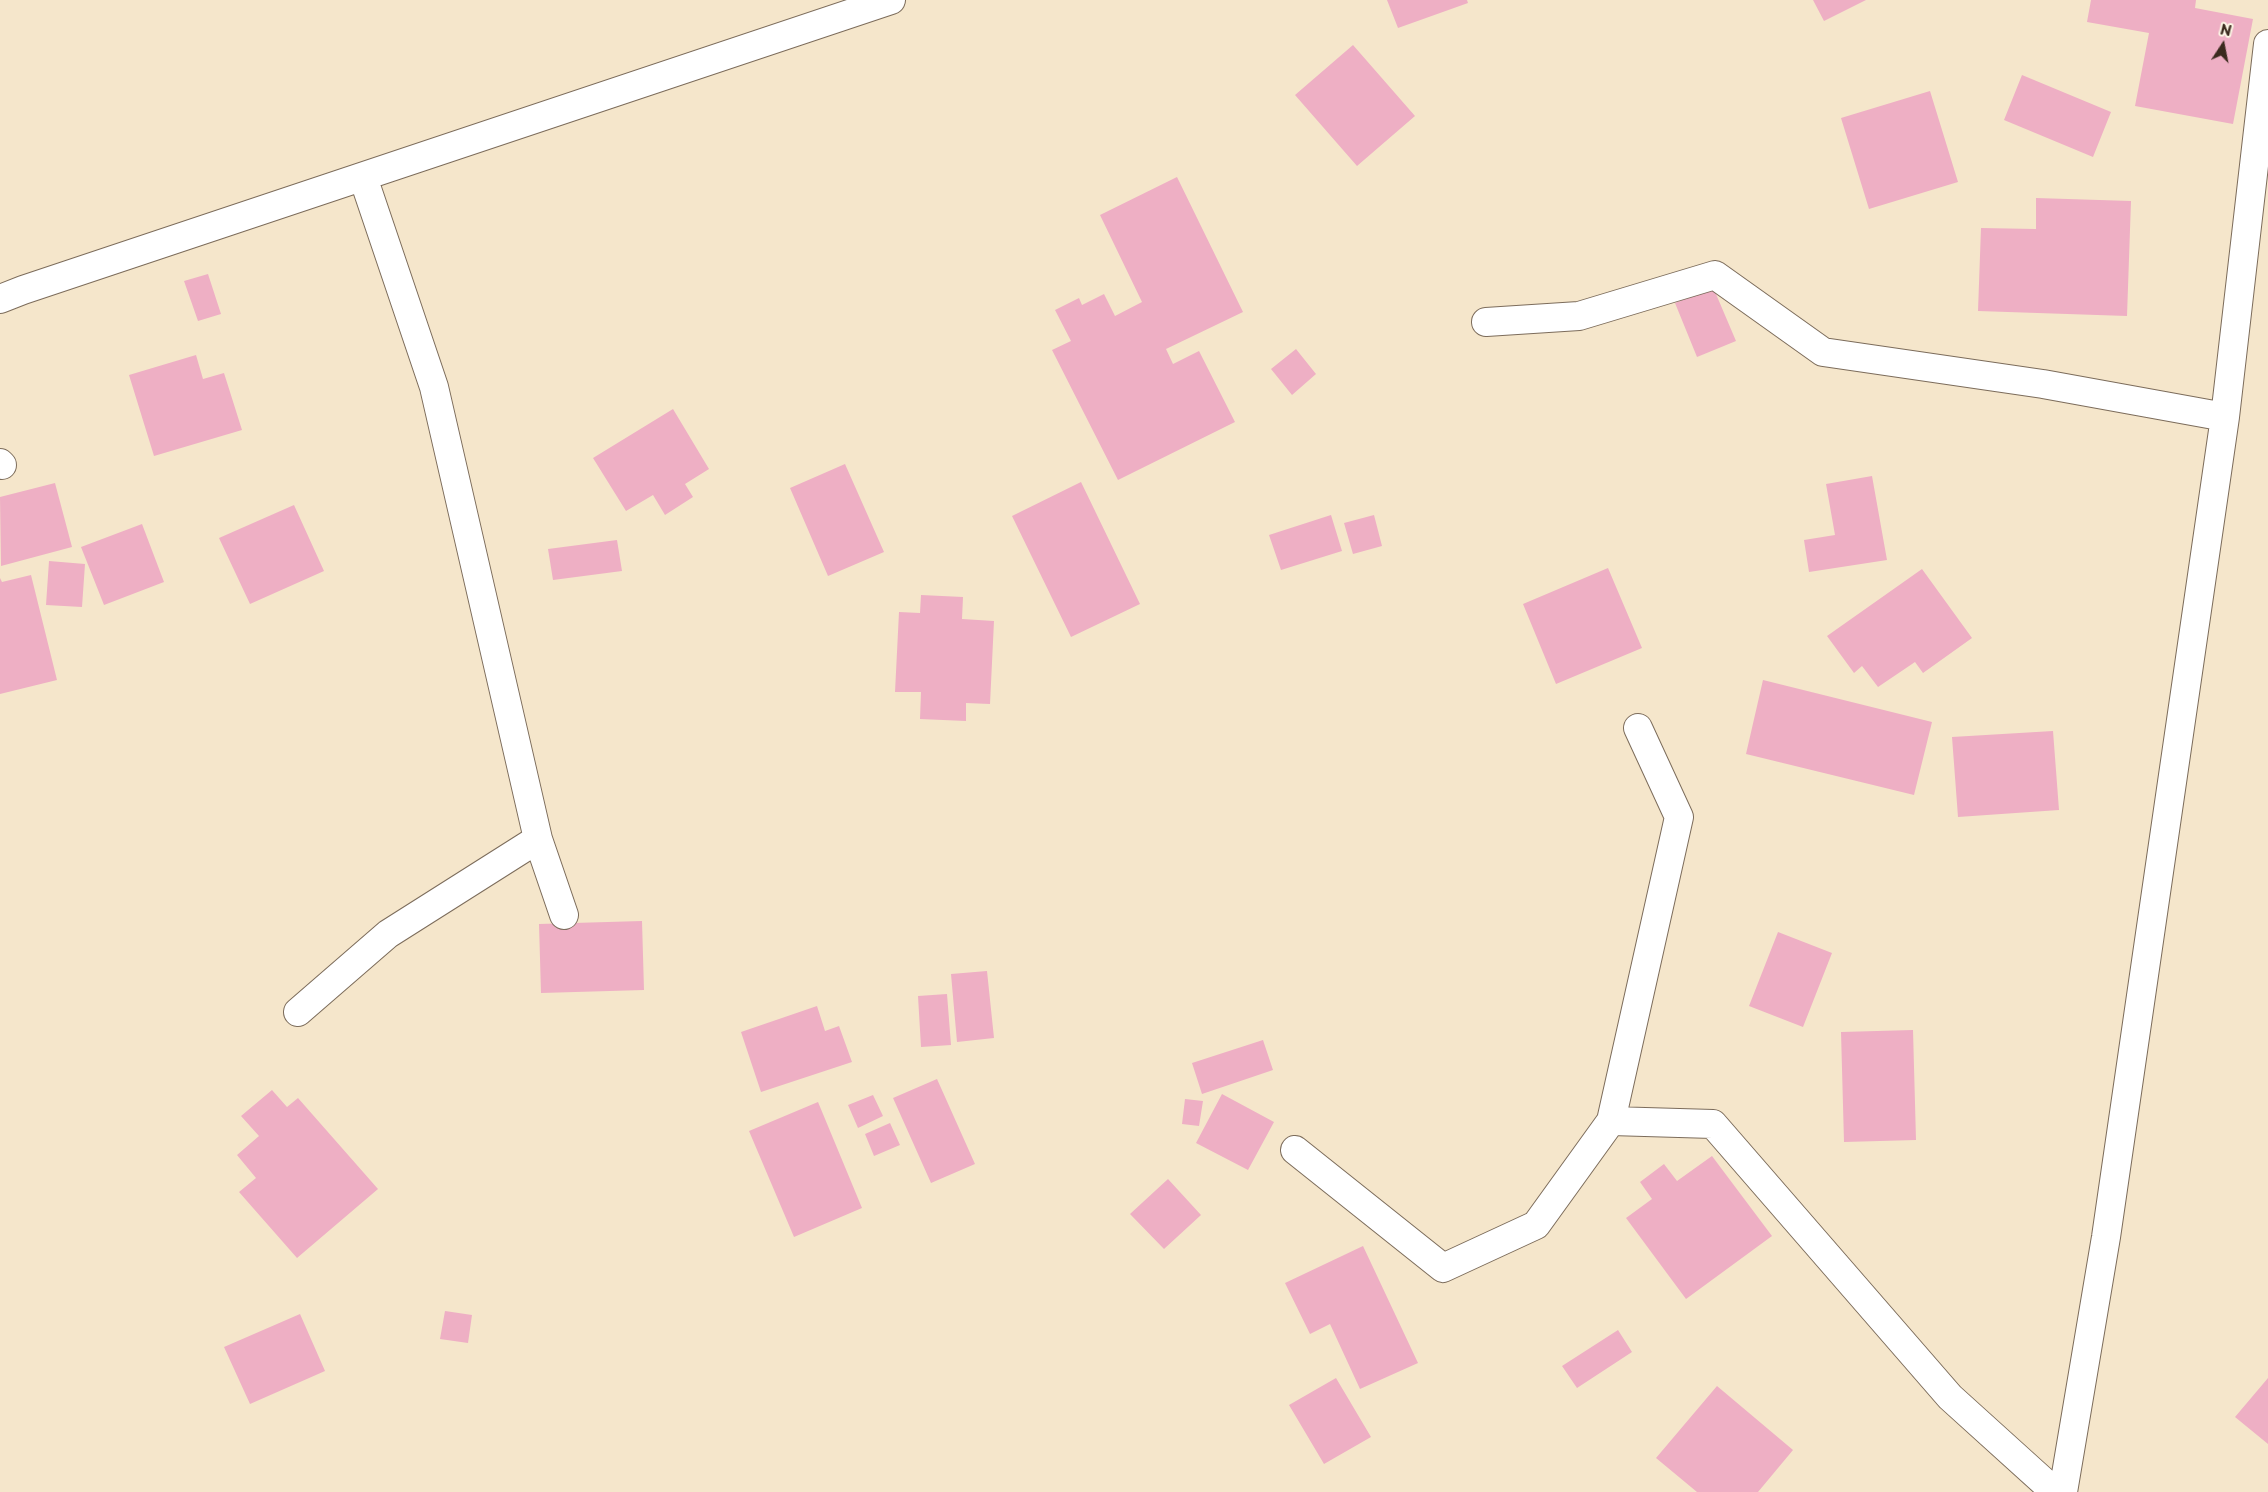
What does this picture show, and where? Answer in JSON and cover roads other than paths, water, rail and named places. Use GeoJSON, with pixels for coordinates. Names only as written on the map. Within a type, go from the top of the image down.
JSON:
{"type":"FeatureCollection","features":[{"type":"Feature","properties":{"kind":"street"},"geometry":{"type":"LineString","coordinates":[[0,299],[891,0]]}},
{"type":"Feature","properties":{"kind":"street"},"geometry":{"type":"LineString","coordinates":[[2063,1492],[2106,1237],[2225,417],[2268,44]]}},
{"type":"Feature","properties":{"kind":"street"},"geometry":{"type":"LineString","coordinates":[[363,177],[434,387],[538,839],[564,915]]}},
{"type":"Feature","properties":{"kind":"street"},"geometry":{"type":"LineString","coordinates":[[1486,322],[1578,316],[1715,275],[1823,352],[2043,384],[2225,417]]}},
{"type":"Feature","properties":{"kind":"street"},"geometry":{"type":"LineString","coordinates":[[1295,1150],[1443,1268],[1536,1225],[1611,1121],[1679,817],[1638,728]]}},
{"type":"Feature","properties":{"kind":"street"},"geometry":{"type":"LineString","coordinates":[[298,1012],[388,934],[538,839]]}},
{"type":"Feature","properties":{"kind":"street"},"geometry":{"type":"LineString","coordinates":[[1611,1121],[1713,1124],[1950,1397],[2055,1492]]}}]}
